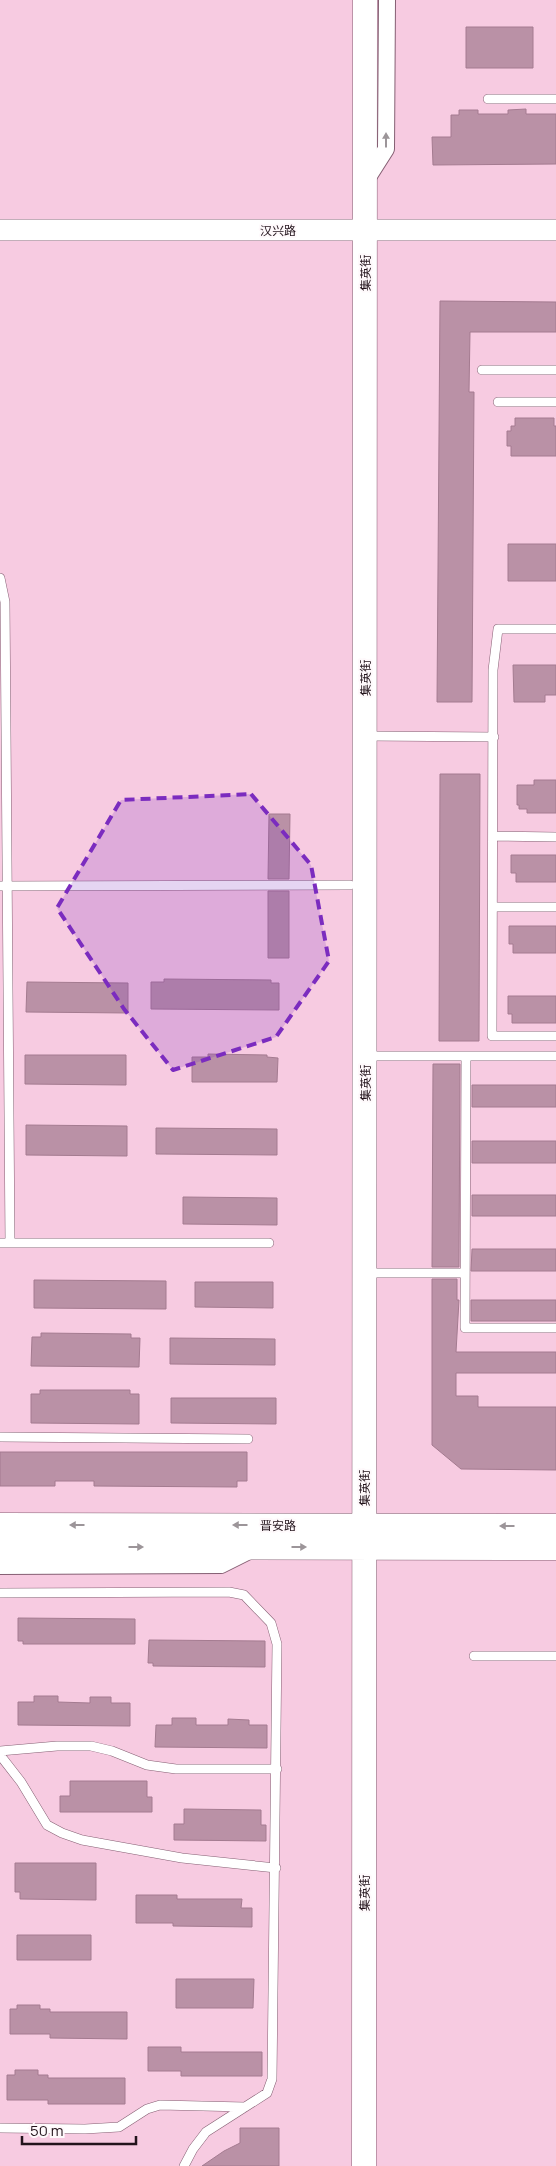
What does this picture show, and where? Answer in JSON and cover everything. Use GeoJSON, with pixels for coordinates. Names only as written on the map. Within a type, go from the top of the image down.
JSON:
{"type":"FeatureCollection","features":[{"type":"Feature","properties":{"kind":"main road","name":"集英街"},"geometry":{"type":"LineString","coordinates":[[349,2166],[357,1536],[364,1273],[365,1056],[365,736],[358,224],[350,0]]}},
{"type":"Feature","properties":{"kind":"main road","name":"集英街"},"geometry":{"type":"LineString","coordinates":[[364,2166],[350,885],[358,224],[365,182],[365,0]]}},
{"type":"Feature","properties":{"kind":"main road","name":"晋安路"},"geometry":{"type":"LineString","coordinates":[[0,1525],[357,1536],[556,1548]]}},
{"type":"Feature","properties":{"kind":"main road","name":"晋安路"},"geometry":{"type":"LineString","coordinates":[[0,1547],[256,1547],[357,1536],[556,1526]]}},
{"type":"Feature","properties":{"kind":"street"},"geometry":{"type":"LineString","coordinates":[[365,182],[386,149],[386,0]]}},
{"type":"Feature","properties":{"kind":"street","name":"汉兴路"},"geometry":{"type":"LineString","coordinates":[[0,218],[358,224],[556,230]]}},
{"type":"Feature","properties":{"kind":"street","name":"汉兴路"},"geometry":{"type":"LineString","coordinates":[[0,230],[358,224],[556,218]]}},
{"type":"Feature","properties":{"kind":"street"},"geometry":{"type":"LineString","coordinates":[[0,1566],[222,1565],[256,1547]]}},
{"type":"Feature","properties":{"kind":"lane"},"geometry":{"type":"LineString","coordinates":[[488,99],[556,99]]}},
{"type":"Feature","properties":{"kind":"lane"},"geometry":{"type":"LineString","coordinates":[[482,370],[556,370]]}},
{"type":"Feature","properties":{"kind":"lane"},"geometry":{"type":"LineString","coordinates":[[498,402],[556,402]]}},
{"type":"Feature","properties":{"kind":"lane"},"geometry":{"type":"LineString","coordinates":[[0,578],[4,602],[4,886],[10,1243]]}},
{"type":"Feature","properties":{"kind":"lane"},"geometry":{"type":"LineString","coordinates":[[556,629],[498,629],[493,670],[492,1036],[556,1036]]}},
{"type":"Feature","properties":{"kind":"lane"},"geometry":{"type":"LineString","coordinates":[[365,736],[494,737]]}},
{"type":"Feature","properties":{"kind":"lane"},"geometry":{"type":"LineString","coordinates":[[493,836],[556,836]]}},
{"type":"Feature","properties":{"kind":"lane"},"geometry":{"type":"LineString","coordinates":[[4,886],[350,885]]}},
{"type":"Feature","properties":{"kind":"lane"},"geometry":{"type":"LineString","coordinates":[[493,908],[556,908]]}},
{"type":"Feature","properties":{"kind":"lane"},"geometry":{"type":"LineString","coordinates":[[365,1056],[556,1056]]}},
{"type":"Feature","properties":{"kind":"lane"},"geometry":{"type":"LineString","coordinates":[[466,1056],[465,1328],[556,1328]]}},
{"type":"Feature","properties":{"kind":"lane"},"geometry":{"type":"LineString","coordinates":[[0,1243],[269,1243]]}},
{"type":"Feature","properties":{"kind":"lane"},"geometry":{"type":"LineString","coordinates":[[364,1273],[465,1273]]}},
{"type":"Feature","properties":{"kind":"lane"},"geometry":{"type":"LineString","coordinates":[[0,1438],[248,1439]]}},
{"type":"Feature","properties":{"kind":"lane"},"geometry":{"type":"LineString","coordinates":[[0,1593],[229,1592],[244,1595],[271,1623],[276,1637],[277,1769],[272,2079],[267,2093],[206,2132],[184,2166]]}},
{"type":"Feature","properties":{"kind":"lane"},"geometry":{"type":"LineString","coordinates":[[474,1656],[556,1656]]}},
{"type":"Feature","properties":{"kind":"lane"},"geometry":{"type":"LineString","coordinates":[[0,1751],[57,1746],[91,1746],[112,1751],[147,1765],[176,1769],[277,1769]]}},
{"type":"Feature","properties":{"kind":"lane"},"geometry":{"type":"LineString","coordinates":[[0,1755],[21,1782],[47,1825],[62,1834],[91,1842],[173,1857],[276,1868]]}},
{"type":"Feature","properties":{"kind":"lane"},"geometry":{"type":"LineString","coordinates":[[0,2128],[85,2129],[118,2127],[147,2109],[160,2105],[245,2107]]}},
{"type":"Feature","properties":{"kind":"highlighted area"},"geometry":{"type":"Polygon","coordinates":[[[251,794],[311,865],[329,961],[276,1037],[173,1070],[124,1009],[57,908],[121,800],[251,794]]]}},
{"type":"Feature","properties":{"kind":"building"},"geometry":{"type":"Polygon","coordinates":[[[466,27],[533,27],[533,68],[466,68],[466,27]]]}},
{"type":"Feature","properties":{"kind":"building"},"geometry":{"type":"Polygon","coordinates":[[[526,109],[526,114],[556,114],[556,164],[433,165],[432,137],[451,137],[451,115],[459,115],[459,110],[478,110],[478,114],[508,114],[508,110],[526,109]]]}},
{"type":"Feature","properties":{"kind":"building"},"geometry":{"type":"Polygon","coordinates":[[[440,301],[556,302],[556,332],[470,332],[469,392],[474,392],[472,702],[437,702],[440,301]]]}},
{"type":"Feature","properties":{"kind":"building"},"geometry":{"type":"Polygon","coordinates":[[[515,418],[554,418],[554,426],[556,426],[556,456],[511,456],[511,446],[507,446],[507,431],[511,431],[511,426],[515,426],[515,418]]]}},
{"type":"Feature","properties":{"kind":"building"},"geometry":{"type":"Polygon","coordinates":[[[508,544],[556,544],[556,581],[508,581],[508,544]]]}},
{"type":"Feature","properties":{"kind":"building"},"geometry":{"type":"Polygon","coordinates":[[[513,665],[556,665],[556,695],[545,695],[545,702],[514,702],[513,665]]]}},
{"type":"Feature","properties":{"kind":"building"},"geometry":{"type":"Polygon","coordinates":[[[440,774],[480,774],[479,1041],[439,1041],[440,774]]]}},
{"type":"Feature","properties":{"kind":"building"},"geometry":{"type":"Polygon","coordinates":[[[534,780],[556,780],[556,813],[527,813],[527,809],[519,809],[519,805],[517,805],[517,785],[534,785],[534,780]]]}},
{"type":"Feature","properties":{"kind":"building"},"geometry":{"type":"Polygon","coordinates":[[[269,814],[290,814],[289,879],[268,879],[269,814]]]}},
{"type":"Feature","properties":{"kind":"building"},"geometry":{"type":"Polygon","coordinates":[[[511,855],[556,855],[556,882],[516,882],[516,873],[511,873],[511,855]]]}},
{"type":"Feature","properties":{"kind":"building"},"geometry":{"type":"Polygon","coordinates":[[[268,891],[289,891],[289,958],[268,958],[268,891]]]}},
{"type":"Feature","properties":{"kind":"building"},"geometry":{"type":"Polygon","coordinates":[[[509,926],[556,926],[556,953],[513,953],[513,944],[509,944],[509,926]]]}},
{"type":"Feature","properties":{"kind":"building"},"geometry":{"type":"Polygon","coordinates":[[[164,979],[271,980],[271,983],[279,983],[279,1010],[151,1009],[151,982],[164,982],[164,979]]]}},
{"type":"Feature","properties":{"kind":"building"},"geometry":{"type":"Polygon","coordinates":[[[27,982],[128,983],[128,1013],[26,1012],[27,982]]]}},
{"type":"Feature","properties":{"kind":"building"},"geometry":{"type":"Polygon","coordinates":[[[508,996],[556,996],[556,1023],[512,1023],[512,1014],[508,1014],[508,996]]]}},
{"type":"Feature","properties":{"kind":"building"},"geometry":{"type":"Polygon","coordinates":[[[208,1054],[267,1055],[267,1057],[278,1058],[277,1082],[192,1082],[192,1057],[208,1057],[208,1054]]]}},
{"type":"Feature","properties":{"kind":"building"},"geometry":{"type":"Polygon","coordinates":[[[25,1055],[126,1055],[126,1085],[25,1084],[25,1055]]]}},
{"type":"Feature","properties":{"kind":"building"},"geometry":{"type":"Polygon","coordinates":[[[433,1064],[460,1064],[459,1267],[432,1267],[433,1064]]]}},
{"type":"Feature","properties":{"kind":"building"},"geometry":{"type":"Polygon","coordinates":[[[472,1085],[556,1085],[556,1107],[472,1107],[472,1085]]]}},
{"type":"Feature","properties":{"kind":"building"},"geometry":{"type":"Polygon","coordinates":[[[26,1125],[127,1126],[127,1156],[26,1155],[26,1125]]]}},
{"type":"Feature","properties":{"kind":"building"},"geometry":{"type":"Polygon","coordinates":[[[156,1128],[277,1129],[277,1155],[156,1154],[156,1128]]]}},
{"type":"Feature","properties":{"kind":"building"},"geometry":{"type":"Polygon","coordinates":[[[472,1141],[556,1141],[556,1163],[472,1163],[472,1141]]]}},
{"type":"Feature","properties":{"kind":"building"},"geometry":{"type":"Polygon","coordinates":[[[472,1195],[556,1195],[556,1216],[472,1216],[472,1195]]]}},
{"type":"Feature","properties":{"kind":"building"},"geometry":{"type":"Polygon","coordinates":[[[183,1197],[277,1198],[277,1225],[183,1224],[183,1197]]]}},
{"type":"Feature","properties":{"kind":"building"},"geometry":{"type":"Polygon","coordinates":[[[472,1249],[556,1249],[556,1271],[471,1271],[472,1249]]]}},
{"type":"Feature","properties":{"kind":"building"},"geometry":{"type":"Polygon","coordinates":[[[432,1279],[457,1279],[457,1300],[459,1300],[456,1352],[556,1352],[556,1373],[456,1373],[456,1396],[478,1396],[478,1407],[556,1407],[556,1470],[461,1469],[432,1445],[432,1279]]]}},
{"type":"Feature","properties":{"kind":"building"},"geometry":{"type":"Polygon","coordinates":[[[34,1280],[166,1281],[166,1309],[34,1308],[34,1280]]]}},
{"type":"Feature","properties":{"kind":"building"},"geometry":{"type":"Polygon","coordinates":[[[195,1282],[273,1282],[273,1308],[195,1307],[195,1282]]]}},
{"type":"Feature","properties":{"kind":"building"},"geometry":{"type":"Polygon","coordinates":[[[471,1300],[556,1300],[556,1321],[471,1321],[471,1300]]]}},
{"type":"Feature","properties":{"kind":"building"},"geometry":{"type":"Polygon","coordinates":[[[41,1333],[131,1334],[131,1338],[140,1338],[139,1367],[31,1366],[32,1337],[41,1337],[41,1333]]]}},
{"type":"Feature","properties":{"kind":"building"},"geometry":{"type":"Polygon","coordinates":[[[170,1338],[275,1339],[275,1365],[170,1364],[170,1338]]]}},
{"type":"Feature","properties":{"kind":"building"},"geometry":{"type":"Polygon","coordinates":[[[40,1390],[130,1390],[130,1394],[139,1394],[139,1424],[31,1423],[31,1394],[40,1394],[40,1390]]]}},
{"type":"Feature","properties":{"kind":"building"},"geometry":{"type":"Polygon","coordinates":[[[171,1398],[276,1398],[276,1424],[171,1423],[171,1398]]]}},
{"type":"Feature","properties":{"kind":"building"},"geometry":{"type":"Polygon","coordinates":[[[0,1452],[247,1452],[247,1481],[237,1481],[237,1487],[94,1486],[94,1481],[55,1481],[55,1486],[0,1486],[0,1452]]]}},
{"type":"Feature","properties":{"kind":"building"},"geometry":{"type":"Polygon","coordinates":[[[18,1618],[135,1619],[135,1644],[23,1644],[23,1641],[18,1641],[18,1618]]]}},
{"type":"Feature","properties":{"kind":"building"},"geometry":{"type":"Polygon","coordinates":[[[149,1640],[265,1641],[265,1667],[153,1666],[153,1663],[148,1663],[149,1640]]]}},
{"type":"Feature","properties":{"kind":"building"},"geometry":{"type":"Polygon","coordinates":[[[34,1696],[58,1696],[58,1702],[90,1703],[90,1697],[111,1697],[111,1703],[130,1703],[130,1726],[18,1725],[18,1702],[34,1702],[34,1696]]]}},
{"type":"Feature","properties":{"kind":"building"},"geometry":{"type":"Polygon","coordinates":[[[172,1718],[196,1718],[196,1725],[228,1725],[228,1719],[249,1720],[249,1725],[267,1725],[267,1748],[155,1747],[156,1725],[172,1725],[172,1718]]]}},
{"type":"Feature","properties":{"kind":"building"},"geometry":{"type":"Polygon","coordinates":[[[70,1781],[147,1781],[147,1797],[152,1797],[152,1812],[60,1812],[60,1796],[70,1796],[70,1781]]]}},
{"type":"Feature","properties":{"kind":"building"},"geometry":{"type":"Polygon","coordinates":[[[184,1809],[261,1810],[261,1825],[266,1825],[266,1841],[174,1840],[174,1824],[184,1824],[184,1809]]]}},
{"type":"Feature","properties":{"kind":"building"},"geometry":{"type":"Polygon","coordinates":[[[15,1863],[96,1863],[96,1900],[20,1899],[20,1892],[15,1892],[15,1863]]]}},
{"type":"Feature","properties":{"kind":"building"},"geometry":{"type":"Polygon","coordinates":[[[136,1895],[177,1895],[177,1899],[242,1899],[241,1908],[252,1908],[252,1927],[173,1926],[173,1923],[136,1923],[136,1895]]]}},
{"type":"Feature","properties":{"kind":"building"},"geometry":{"type":"Polygon","coordinates":[[[17,1935],[91,1935],[91,1960],[17,1960],[17,1935]]]}},
{"type":"Feature","properties":{"kind":"building"},"geometry":{"type":"Polygon","coordinates":[[[176,1979],[254,1979],[253,2008],[176,2008],[176,1979]]]}},
{"type":"Feature","properties":{"kind":"building"},"geometry":{"type":"Polygon","coordinates":[[[17,2005],[40,2005],[40,2009],[50,2009],[50,2012],[127,2012],[127,2039],[50,2038],[50,2034],[10,2034],[10,2009],[17,2009],[17,2005]]]}},
{"type":"Feature","properties":{"kind":"building"},"geometry":{"type":"Polygon","coordinates":[[[148,2047],[181,2047],[181,2052],[262,2052],[262,2076],[181,2076],[181,2071],[148,2071],[148,2047]]]}},
{"type":"Feature","properties":{"kind":"building"},"geometry":{"type":"Polygon","coordinates":[[[15,2070],[38,2070],[38,2075],[48,2075],[48,2078],[125,2078],[125,2104],[48,2104],[48,2100],[7,2100],[7,2075],[15,2075],[15,2070]]]}},
{"type":"Feature","properties":{"kind":"building"},"geometry":{"type":"Polygon","coordinates":[[[240,2128],[279,2128],[279,2166],[202,2166],[240,2143],[240,2128]]]}}]}
